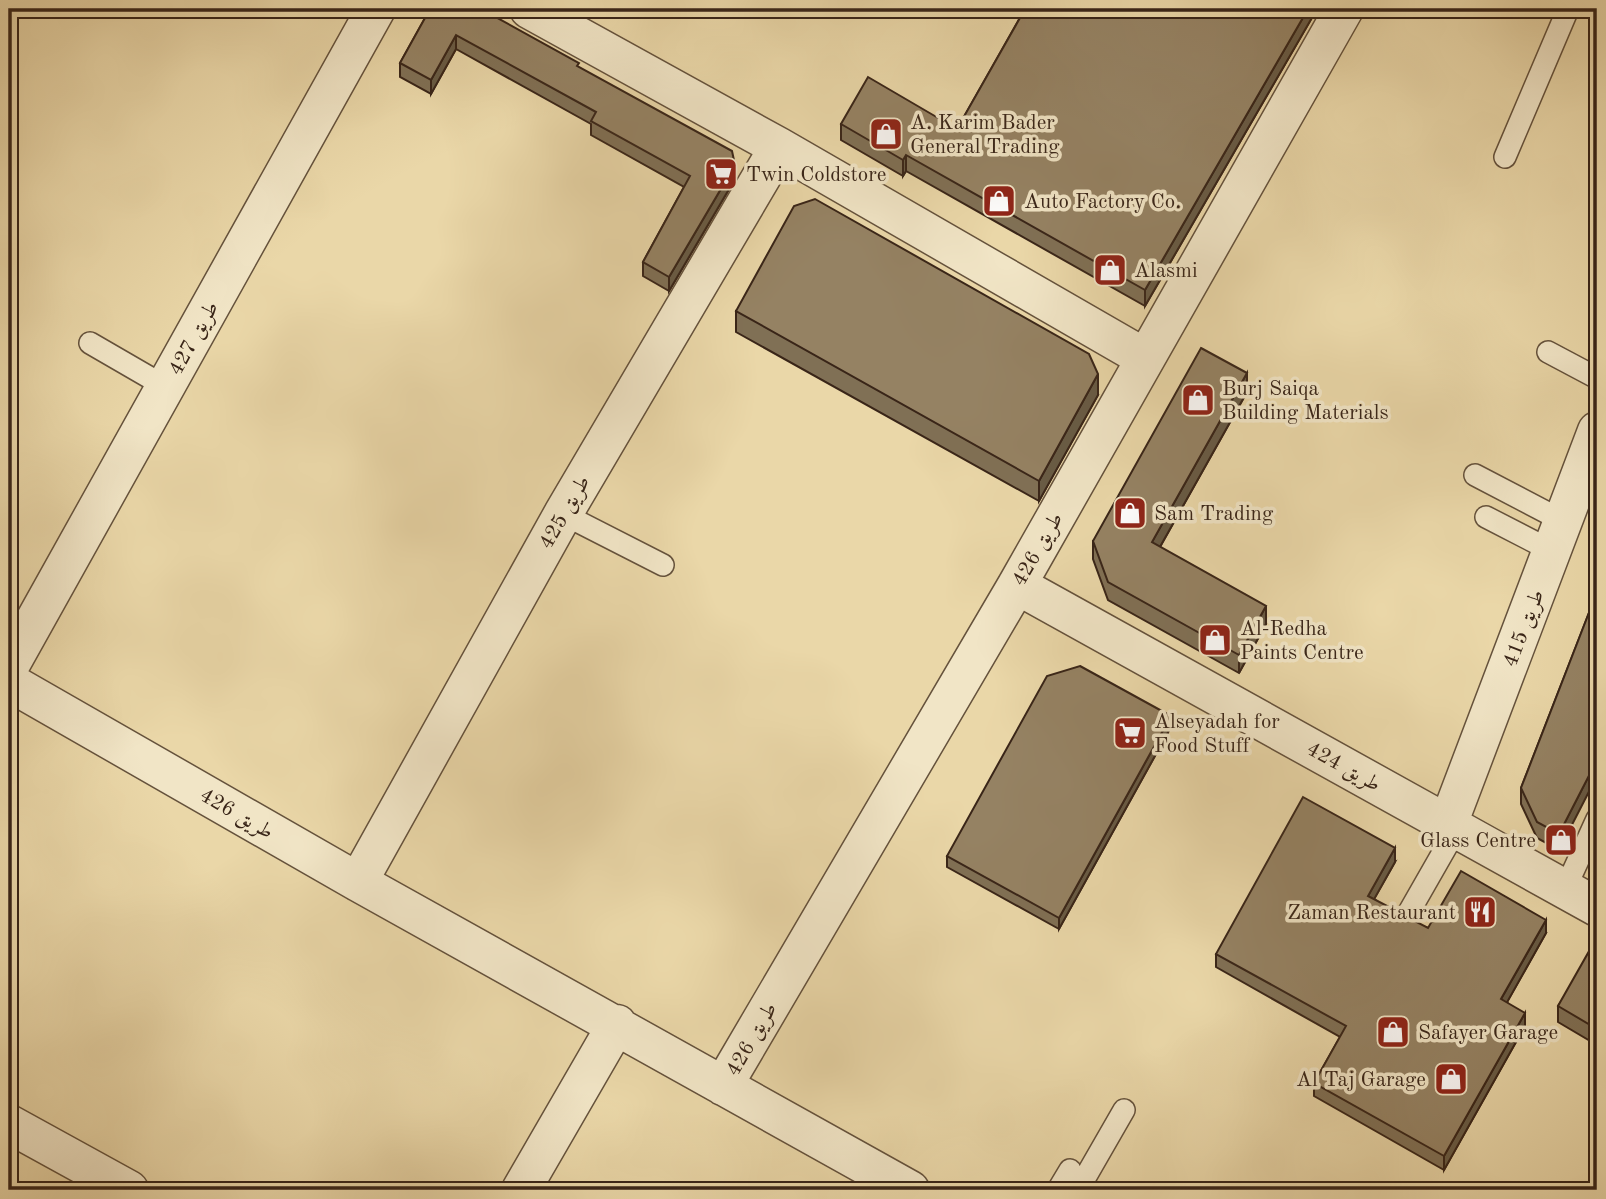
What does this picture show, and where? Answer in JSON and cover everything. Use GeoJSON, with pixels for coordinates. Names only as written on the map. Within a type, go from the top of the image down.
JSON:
{"type":"FeatureCollection","features":[{"type":"Feature","properties":{"kind":"street","name":"طريق 427"},"geometry":{"type":"LineString","coordinates":[[9,667],[376,9]]}},
{"type":"Feature","properties":{"kind":"street","name":"طريق 426"},"geometry":{"type":"LineString","coordinates":[[723,1086],[1017,585],[1344,9]]}},
{"type":"Feature","properties":{"kind":"street"},"geometry":{"type":"LineString","coordinates":[[552,14],[1145,358]]}},
{"type":"Feature","properties":{"kind":"street","name":"طريق 425"},"geometry":{"type":"LineString","coordinates":[[358,882],[563,514],[779,148]]}},
{"type":"Feature","properties":{"kind":"street","name":"طريق 415"},"geometry":{"type":"LineString","coordinates":[[1452,826],[1597,432]]}},
{"type":"Feature","properties":{"kind":"street","name":"طريق 424"},"geometry":{"type":"LineString","coordinates":[[1017,585],[1581,898]]}},
{"type":"Feature","properties":{"kind":"street","name":"طريق 426"},"geometry":{"type":"LineString","coordinates":[[9,682],[358,882],[617,1024],[910,1190]]}},
{"type":"Feature","properties":{"kind":"street"},"geometry":{"type":"LineString","coordinates":[[522,1190],[617,1024]]}},
{"type":"Feature","properties":{"kind":"street"},"geometry":{"type":"LineString","coordinates":[[9,1124],[129,1190]]}},
{"type":"Feature","properties":{"kind":"lane"},"geometry":{"type":"LineString","coordinates":[[1505,157],[1568,9]]}},
{"type":"Feature","properties":{"kind":"lane"},"geometry":{"type":"LineString","coordinates":[[90,343],[166,387]]}},
{"type":"Feature","properties":{"kind":"lane"},"geometry":{"type":"LineString","coordinates":[[1548,352],[1597,378]]}},
{"type":"Feature","properties":{"kind":"lane"},"geometry":{"type":"LineString","coordinates":[[1475,475],[1558,536]]}},
{"type":"Feature","properties":{"kind":"lane"},"geometry":{"type":"LineString","coordinates":[[563,514],[663,565]]}},
{"type":"Feature","properties":{"kind":"lane"},"geometry":{"type":"LineString","coordinates":[[1486,517],[1558,536]]}},
{"type":"Feature","properties":{"kind":"lane"},"geometry":{"type":"LineString","coordinates":[[1581,898],[1597,819]]}},
{"type":"Feature","properties":{"kind":"lane"},"geometry":{"type":"LineString","coordinates":[[1405,919],[1452,826]]}},
{"type":"Feature","properties":{"kind":"lane"},"geometry":{"type":"LineString","coordinates":[[1078,1190],[1124,1110]]}},
{"type":"Feature","properties":{"kind":"lane"},"geometry":{"type":"LineString","coordinates":[[1058,1190],[1070,1170]]}},
{"type":"Feature","properties":{"kind":"building"},"geometry":{"type":"Polygon","coordinates":[[[430,9],[481,9],[579,63],[577,66],[732,151],[735,165],[669,277],[643,262],[690,176],[591,121],[596,112],[456,35],[431,80],[400,63],[430,9]]]}},
{"type":"Feature","properties":{"kind":"building"},"geometry":{"type":"Polygon","coordinates":[[[1025,9],[1308,9],[1145,290],[906,155],[903,160],[841,124],[868,77],[957,129],[1025,9]]]}},
{"type":"Feature","properties":{"kind":"building"},"geometry":{"type":"Polygon","coordinates":[[[815,199],[1089,354],[1098,374],[1039,481],[736,311],[794,206],[815,199]]]}},
{"type":"Feature","properties":{"kind":"building"},"geometry":{"type":"Polygon","coordinates":[[[1201,348],[1247,373],[1152,542],[1266,606],[1239,655],[1108,582],[1093,541],[1201,348]]]}},
{"type":"Feature","properties":{"kind":"building"},"geometry":{"type":"Polygon","coordinates":[[[1597,592],[1597,760],[1559,834],[1537,822],[1521,788],[1597,592]]]}},
{"type":"Feature","properties":{"kind":"building"},"geometry":{"type":"Polygon","coordinates":[[[1080,666],[1171,716],[1059,918],[947,856],[1047,676],[1080,666]]]}},
{"type":"Feature","properties":{"kind":"building"},"geometry":{"type":"Polygon","coordinates":[[[1303,797],[1395,848],[1368,896],[1393,909],[1399,917],[1409,918],[1428,928],[1461,871],[1546,920],[1501,999],[1525,1013],[1444,1156],[1314,1083],[1346,1026],[1216,954],[1303,797]]]}},
{"type":"Feature","properties":{"kind":"building"},"geometry":{"type":"Polygon","coordinates":[[[1592,946],[1597,949],[1597,1029],[1558,1006],[1592,946]]]}},
{"type":"Feature","properties":{"kind":"place","name":"A. Karim Bader General Trading"},"geometry":{"type":"Point","coordinates":[886,134]}},
{"type":"Feature","properties":{"kind":"place","name":"Twin Coldstore"},"geometry":{"type":"Point","coordinates":[721,174]}},
{"type":"Feature","properties":{"kind":"place","name":"Auto Factory Co."},"geometry":{"type":"Point","coordinates":[999,201]}},
{"type":"Feature","properties":{"kind":"place","name":"Alasmi"},"geometry":{"type":"Point","coordinates":[1110,270]}},
{"type":"Feature","properties":{"kind":"place","name":"Burj Saiqa Building Materials"},"geometry":{"type":"Point","coordinates":[1198,400]}},
{"type":"Feature","properties":{"kind":"place","name":"Sam Trading"},"geometry":{"type":"Point","coordinates":[1130,513]}},
{"type":"Feature","properties":{"kind":"place","name":"Al-Redha Paints Centre"},"geometry":{"type":"Point","coordinates":[1215,640]}},
{"type":"Feature","properties":{"kind":"place","name":"Alseyadah for Food Stuff"},"geometry":{"type":"Point","coordinates":[1130,733]}},
{"type":"Feature","properties":{"kind":"place","name":"Glass Centre"},"geometry":{"type":"Point","coordinates":[1561,840]}},
{"type":"Feature","properties":{"kind":"place","name":"Zaman Restaurant"},"geometry":{"type":"Point","coordinates":[1480,912]}},
{"type":"Feature","properties":{"kind":"place","name":"Safayer Garage"},"geometry":{"type":"Point","coordinates":[1393,1032]}},
{"type":"Feature","properties":{"kind":"place","name":"Al Taj Garage"},"geometry":{"type":"Point","coordinates":[1451,1079]}}]}
